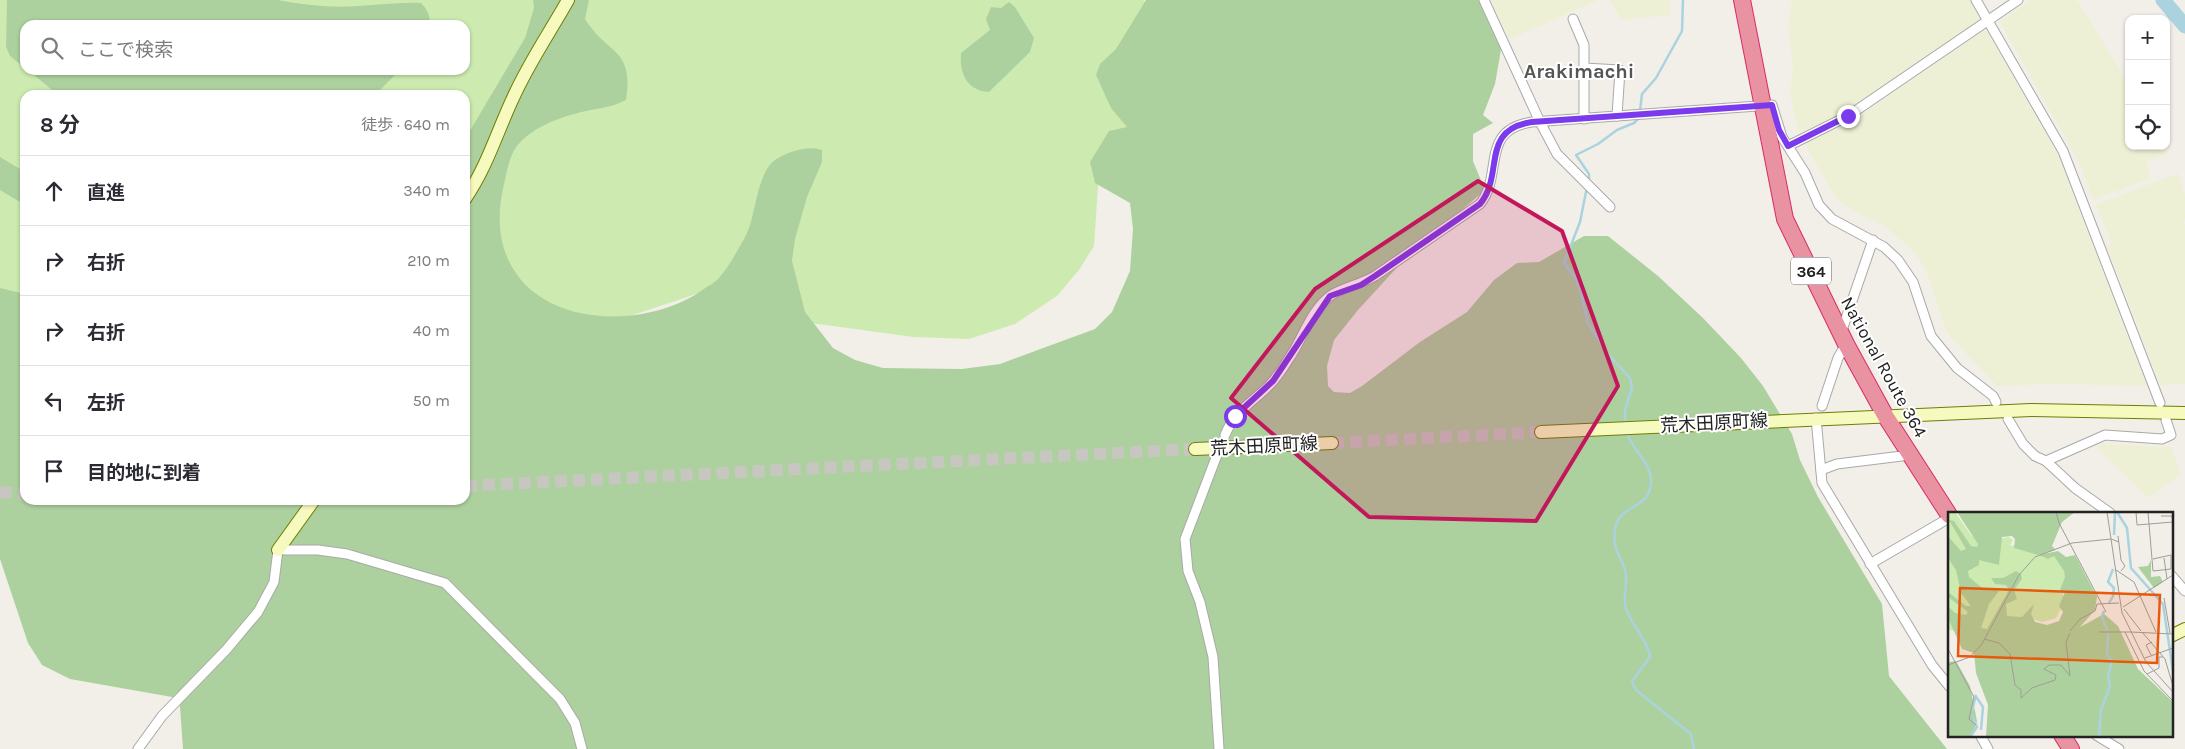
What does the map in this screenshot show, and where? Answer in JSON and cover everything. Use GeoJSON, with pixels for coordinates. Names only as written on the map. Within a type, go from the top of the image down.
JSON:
{"type":"FeatureCollection","features":[{"type":"Feature","properties":{"kind":"highway","name":"National Route 364"},"geometry":{"type":"LineString","coordinates":[[1742,0],[1761,106],[1785,218],[1844,338],[1886,417],[1948,514]]}},
{"type":"Feature","properties":{"kind":"highway"},"geometry":{"type":"LineString","coordinates":[[2063,736],[2071,749]]}},
{"type":"Feature","properties":{"kind":"street"},"geometry":{"type":"LineString","coordinates":[[470,191],[488,162],[512,99],[568,0]]}},
{"type":"Feature","properties":{"kind":"street"},"geometry":{"type":"LineString","coordinates":[[1484,0],[1540,122],[1557,154],[1610,207]]}},
{"type":"Feature","properties":{"kind":"street"},"geometry":{"type":"LineString","coordinates":[[1976,0],[2063,151],[2160,403]]}},
{"type":"Feature","properties":{"kind":"street"},"geometry":{"type":"LineString","coordinates":[[1788,146],[1848,116],[2018,0]]}},
{"type":"Feature","properties":{"kind":"street"},"geometry":{"type":"LineString","coordinates":[[1573,19],[1584,45],[1584,119]]}},
{"type":"Feature","properties":{"kind":"street"},"geometry":{"type":"LineString","coordinates":[[1584,68],[1620,70],[1617,116]]}},
{"type":"Feature","properties":{"kind":"street"},"geometry":{"type":"LineString","coordinates":[[1225,435],[1229,425],[1240,409],[1263,392],[1281,370],[1315,315],[1330,296],[1361,285],[1480,204],[1489,188],[1495,155],[1504,133],[1521,124],[1540,122],[1772,105],[1779,130],[1805,173],[1819,205],[1827,215],[1884,247],[1905,270],[1913,282],[1931,336],[1944,354],[1996,402]]}},
{"type":"Feature","properties":{"kind":"street"},"geometry":{"type":"LineString","coordinates":[[1873,240],[1838,358],[1819,412],[1822,483],[1932,665],[1948,685]]}},
{"type":"Feature","properties":{"kind":"street","name":"荒木田原町線"},"geometry":{"type":"LineString","coordinates":[[1542,432],[1819,412],[1886,417],[2030,410],[2185,413]]}},
{"type":"Feature","properties":{"kind":"street"},"geometry":{"type":"LineString","coordinates":[[2008,419],[2023,444],[2035,456],[2046,462],[2075,488],[2109,512]]}},
{"type":"Feature","properties":{"kind":"street"},"geometry":{"type":"LineString","coordinates":[[2046,462],[2105,436],[2162,439],[2172,435],[2166,420]]}},
{"type":"Feature","properties":{"kind":"street","name":"荒木田原町線"},"geometry":{"type":"LineString","coordinates":[[1195,449],[1332,443]]}},
{"type":"Feature","properties":{"kind":"street"},"geometry":{"type":"LineString","coordinates":[[1216,455],[1187,528],[1185,548],[1188,571],[1200,602],[1214,657],[1219,749]]}},
{"type":"Feature","properties":{"kind":"street"},"geometry":{"type":"LineString","coordinates":[[1821,470],[1837,464],[1910,455]]}},
{"type":"Feature","properties":{"kind":"street"},"geometry":{"type":"LineString","coordinates":[[138,749],[162,716],[226,650],[258,612],[274,582],[278,550],[310,505]]}},
{"type":"Feature","properties":{"kind":"street"},"geometry":{"type":"LineString","coordinates":[[1870,564],[1948,517]]}},
{"type":"Feature","properties":{"kind":"street"},"geometry":{"type":"LineString","coordinates":[[278,550],[318,550],[347,554],[445,583],[560,700],[575,723],[582,749]]}},
{"type":"Feature","properties":{"kind":"street"},"geometry":{"type":"LineString","coordinates":[[2172,576],[2185,591]]}},
{"type":"Feature","properties":{"kind":"street"},"geometry":{"type":"LineString","coordinates":[[2172,636],[2185,629]]}},
{"type":"Feature","properties":{"kind":"street"},"geometry":{"type":"LineString","coordinates":[[1981,736],[1988,749]]}},
{"type":"Feature","properties":{"kind":"street"},"geometry":{"type":"LineString","coordinates":[[2098,736],[2119,749]]}},
{"type":"Feature","properties":{"kind":"highlighted area"},"geometry":{"type":"Polygon","coordinates":[[[1478,181],[1562,231],[1618,386],[1536,521],[1369,517],[1231,398],[1315,289],[1478,181]]]}},
{"type":"Feature","properties":{"kind":"green space"},"geometry":{"type":"Polygon","coordinates":[[[0,0],[1144,0],[1146,4],[1143,117],[1099,172],[1094,246],[1079,270],[1057,296],[1015,324],[969,339],[913,337],[789,320],[724,285],[470,368],[470,90],[20,90],[20,480],[0,478],[0,0]]]}},
{"type":"Feature","properties":{"kind":"green space"},"geometry":{"type":"Polygon","coordinates":[[[7,0],[278,0],[308,5],[339,7],[421,3],[428,13],[429,19],[20,20],[20,64],[10,56],[6,47],[7,0]]]}},
{"type":"Feature","properties":{"kind":"green space"},"geometry":{"type":"Polygon","coordinates":[[[533,0],[589,0],[585,19],[623,61],[627,83],[626,100],[551,122],[532,132],[514,150],[503,189],[500,224],[502,242],[508,259],[523,282],[544,299],[568,310],[596,316],[624,316],[652,312],[678,303],[715,282],[738,250],[750,225],[764,174],[769,166],[786,154],[811,148],[817,149],[822,150],[822,162],[807,197],[795,239],[792,261],[805,312],[833,348],[855,360],[883,368],[962,369],[1000,364],[1095,329],[1112,312],[1130,271],[1133,229],[1130,203],[1095,183],[1090,162],[1109,131],[1127,127],[1111,108],[1096,75],[1100,64],[1116,49],[1146,0],[1480,0],[1502,44],[1495,84],[1483,115],[1493,123],[1473,134],[1473,161],[1485,190],[1403,261],[1358,310],[1334,340],[1327,366],[1328,386],[1334,392],[1350,393],[1362,386],[1420,342],[1467,312],[1494,280],[1517,263],[1539,262],[1584,236],[1608,236],[1658,276],[1703,318],[1741,358],[1763,386],[1792,434],[1800,460],[1818,497],[1882,604],[1889,676],[1947,749],[183,749],[178,700],[172,697],[70,679],[42,665],[28,643],[0,559],[0,288],[20,293],[20,505],[470,505],[470,131],[525,38],[534,8],[533,0]]]}},
{"type":"Feature","properties":{"kind":"green space"},"geometry":{"type":"Polygon","coordinates":[[[1491,0],[1598,0],[1511,39],[1508,37],[1491,0]]]}},
{"type":"Feature","properties":{"kind":"green space"},"geometry":{"type":"Polygon","coordinates":[[[1609,0],[1671,0],[1670,15],[1622,20],[1609,0]]]}},
{"type":"Feature","properties":{"kind":"green space"},"geometry":{"type":"Polygon","coordinates":[[[1792,0],[1971,0],[1980,15],[1980,19],[1844,113],[1799,133],[1790,94],[1793,72],[1788,25],[1792,0]]]}},
{"type":"Feature","properties":{"kind":"green space"},"geometry":{"type":"Polygon","coordinates":[[[2031,0],[2077,0],[2125,78],[2125,150],[2166,150],[2168,154],[2146,162],[2151,178],[2093,200],[2079,162],[2000,22],[2031,0]]]}},
{"type":"Feature","properties":{"kind":"green space"},"geometry":{"type":"Polygon","coordinates":[[[1009,2],[1015,7],[1034,38],[1030,52],[989,92],[981,91],[966,80],[961,67],[961,53],[990,30],[986,19],[991,7],[1001,8],[1009,2]]]}},
{"type":"Feature","properties":{"kind":"green space"},"geometry":{"type":"Polygon","coordinates":[[[1982,31],[1987,31],[2058,155],[2147,386],[2055,384],[1997,386],[1952,339],[1945,328],[1925,268],[1913,251],[1886,227],[1851,210],[1836,198],[1806,146],[1807,143],[1854,120],[1982,31]]]}},
{"type":"Feature","properties":{"kind":"green space"},"geometry":{"type":"Polygon","coordinates":[[[34,75],[395,75],[380,90],[52,90],[34,75]]]}},
{"type":"Feature","properties":{"kind":"green space"},"geometry":{"type":"Polygon","coordinates":[[[0,157],[20,169],[20,202],[0,190],[0,157]]]}},
{"type":"Feature","properties":{"kind":"green space"},"geometry":{"type":"Polygon","coordinates":[[[2178,173],[2185,194],[2185,220],[2182,222],[2185,225],[2185,384],[2160,385],[2107,246],[2112,244],[2096,205],[2178,173]]]}},
{"type":"Feature","properties":{"kind":"green space"},"geometry":{"type":"Polygon","coordinates":[[[2102,444],[2171,447],[2181,475],[2148,498],[2096,447],[2102,444]]]}},
{"type":"Feature","properties":{"kind":"waterway"},"geometry":{"type":"LineString","coordinates":[[1640,111],[1642,94],[1656,78],[1682,31],[1683,0]]}},
{"type":"Feature","properties":{"kind":"waterway"},"geometry":{"type":"LineString","coordinates":[[2163,0],[2185,26]]}},
{"type":"Feature","properties":{"kind":"waterway"},"geometry":{"type":"LineString","coordinates":[[1589,182],[1589,174],[1576,155],[1598,144],[1617,130],[1634,123],[1640,117]]}},
{"type":"Feature","properties":{"kind":"waterway"},"geometry":{"type":"LineString","coordinates":[[1587,187],[1580,222],[1564,263],[1576,279],[1588,323],[1607,353],[1630,378],[1632,388],[1625,410],[1625,423]]}},
{"type":"Feature","properties":{"kind":"waterway"},"geometry":{"type":"LineString","coordinates":[[1627,433],[1648,467],[1651,483],[1646,498],[1621,516],[1617,522],[1614,536],[1626,575],[1626,608],[1647,646],[1650,657],[1632,681],[1636,690],[1691,734],[1694,749]]}},
{"type":"Feature","properties":{"kind":"tunnel"},"geometry":{"type":"LineString","coordinates":[[1332,443],[1541,432]]}},
{"type":"Feature","properties":{"kind":"tunnel"},"geometry":{"type":"LineString","coordinates":[[470,486],[1195,449]]}},
{"type":"Feature","properties":{"kind":"tunnel"},"geometry":{"type":"LineString","coordinates":[[0,492],[20,494]]}},
{"type":"Feature","properties":{"kind":"district","name":"Arakimachi"},"geometry":{"type":"Point","coordinates":[1579,71]}},
{"type":"Feature","properties":{"kind":"route"},"geometry":{"type":"LineString","coordinates":[[1235,416],[1240,409],[1263,392],[1273,381],[1290,358],[1315,315],[1330,296],[1361,285],[1389,268],[1480,204],[1486,197],[1489,188],[1500,139],[1504,133],[1514,126],[1532,122],[1772,105],[1779,130],[1788,146],[1848,116]]}}]}
